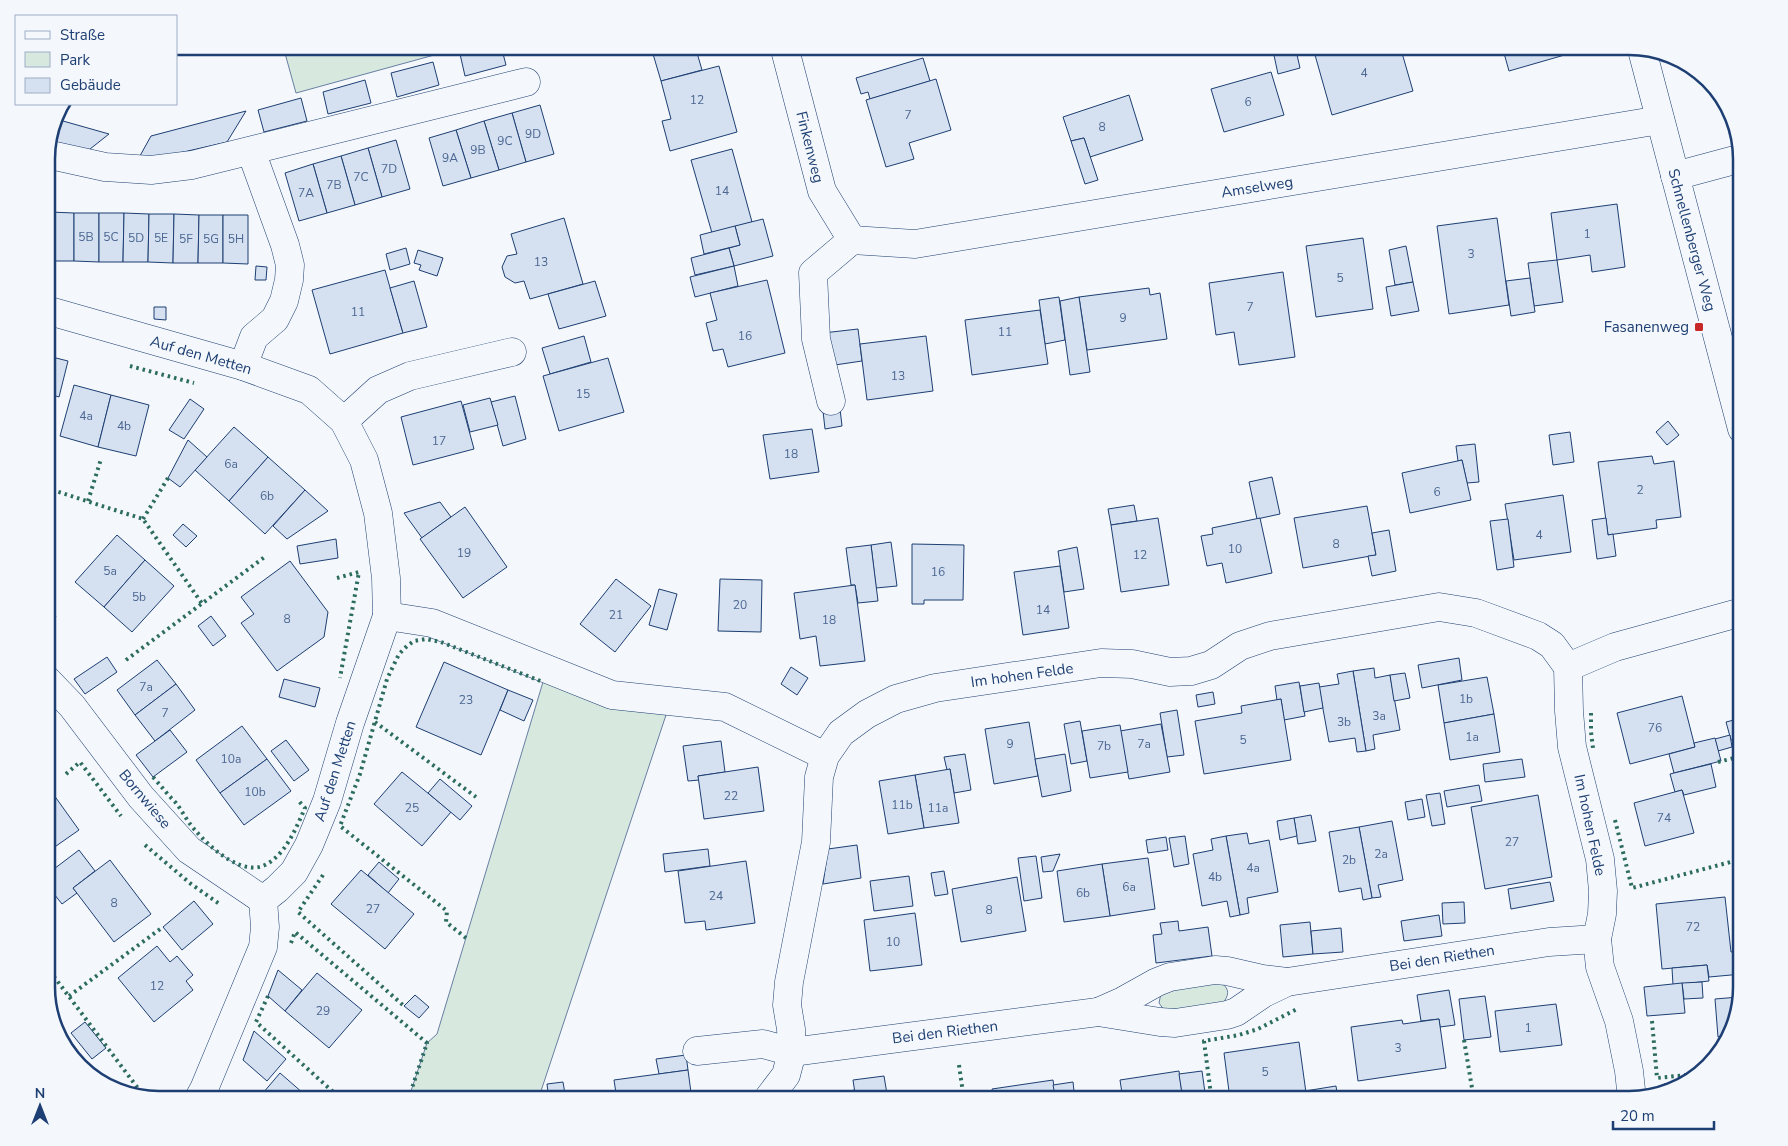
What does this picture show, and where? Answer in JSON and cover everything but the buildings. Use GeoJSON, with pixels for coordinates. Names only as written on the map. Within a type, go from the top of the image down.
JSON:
{"type":"FeatureCollection","features":[{"type":"Feature","properties":{"kind":"street","name":"Finkenweg"},"geometry":{"type":"LineString","coordinates":[[786,55],[822,191],[852,240]]}},
{"type":"Feature","properties":{"kind":"street","name":"Schnellenberger Weg"},"geometry":{"type":"LineString","coordinates":[[1644,56],[1733,395]]}},
{"type":"Feature","properties":{"kind":"street"},"geometry":{"type":"LineString","coordinates":[[55,156],[105,167],[151,170],[192,165],[526,82]]}},
{"type":"Feature","properties":{"kind":"street","name":"Amselweg"},"geometry":{"type":"LineString","coordinates":[[852,240],[915,244],[1660,120]]}},
{"type":"Feature","properties":{"kind":"street"},"geometry":{"type":"LineString","coordinates":[[242,366],[254,337],[275,319],[284,301],[290,265],[285,244],[251,150]]}},
{"type":"Feature","properties":{"kind":"street"},"geometry":{"type":"LineString","coordinates":[[1675,176],[1733,160]]}},
{"type":"Feature","properties":{"kind":"street"},"geometry":{"type":"LineString","coordinates":[[831,401],[816,339],[813,273],[852,240]]}},
{"type":"Feature","properties":{"kind":"street","name":"Auf den Metten"},"geometry":{"type":"LineString","coordinates":[[55,313],[242,366],[309,390],[344,421],[364,460],[378,514],[386,578],[387,616],[350,724],[327,801],[309,845],[294,872],[277,889],[262,900]]}},
{"type":"Feature","properties":{"kind":"street"},"geometry":{"type":"LineString","coordinates":[[344,421],[378,390],[410,376],[512,352]]}},
{"type":"Feature","properties":{"kind":"street","name":"Im hohen Felde"},"geometry":{"type":"LineString","coordinates":[[774,1091],[786,1074],[792,1052],[787,1006],[789,982],[816,842],[819,777],[825,756],[841,732],[867,714],[896,699],[935,688],[1101,664],[1132,664],[1170,672],[1191,671],[1211,665],[1240,646],[1270,636],[1439,607],[1476,613],[1538,636],[1552,645],[1568,667],[1572,747],[1600,859],[1603,890],[1602,914],[1597,939],[1600,967],[1619,1021],[1631,1091]]}},
{"type":"Feature","properties":{"kind":"street"},"geometry":{"type":"LineString","coordinates":[[1568,667],[1615,647],[1733,614]]}},
{"type":"Feature","properties":{"kind":"street"},"geometry":{"type":"LineString","coordinates":[[387,616],[432,623],[612,695],[725,707],[825,756]]}},
{"type":"Feature","properties":{"kind":"street","name":"Bornwiese"},"geometry":{"type":"LineString","coordinates":[[55,688],[72,706],[141,797],[188,850],[262,900]]}},
{"type":"Feature","properties":{"kind":"street"},"geometry":{"type":"LineString","coordinates":[[203,1091],[263,947],[265,927],[262,900]]}},
{"type":"Feature","properties":{"kind":"street","name":"Bei den Riethen"},"geometry":{"type":"LineString","coordinates":[[792,1052],[1098,1012],[1123,1002],[1157,982],[1170,977],[1215,970],[1288,982],[1549,942],[1597,939]]}},
{"type":"Feature","properties":{"kind":"street","name":"Bei den Riethen"},"geometry":{"type":"LineString","coordinates":[[1098,1012],[1175,1023],[1227,1015],[1236,1012],[1264,993],[1288,982]]}},
{"type":"Feature","properties":{"kind":"street"},"geometry":{"type":"LineString","coordinates":[[697,1051],[764,1044],[792,1052]]}},
{"type":"Feature","properties":{"kind":"green space"},"geometry":{"type":"Polygon","coordinates":[[[285,55],[434,55],[296,93],[285,55]]]}},
{"type":"Feature","properties":{"kind":"green space"},"geometry":{"type":"Polygon","coordinates":[[[543,682],[606,704],[668,709],[541,1091],[411,1091],[427,1043],[437,1034],[543,682]]]}},
{"type":"Feature","properties":{"kind":"green space"},"geometry":{"type":"Polygon","coordinates":[[[1218,981],[1225,986],[1228,992],[1226,999],[1220,1006],[1164,1010],[1159,1003],[1161,993],[1169,987],[1218,981]]]}},
{"type":"Feature","properties":{"kind":"hedge"},"geometry":{"type":"LineString","coordinates":[[130,366],[194,383]]}},
{"type":"Feature","properties":{"kind":"hedge"},"geometry":{"type":"LineString","coordinates":[[88,501],[101,459]]}},
{"type":"Feature","properties":{"kind":"hedge"},"geometry":{"type":"LineString","coordinates":[[143,519],[168,478]]}},
{"type":"Feature","properties":{"kind":"hedge"},"geometry":{"type":"LineString","coordinates":[[55,491],[143,519],[203,605]]}},
{"type":"Feature","properties":{"kind":"hedge"},"geometry":{"type":"LineString","coordinates":[[126,660],[266,556]]}},
{"type":"Feature","properties":{"kind":"hedge"},"geometry":{"type":"LineString","coordinates":[[337,578],[359,572],[340,678]]}},
{"type":"Feature","properties":{"kind":"hedge"},"geometry":{"type":"LineString","coordinates":[[466,938],[446,922],[447,911],[340,826],[360,774],[387,679],[399,654],[414,641],[426,639],[441,642],[543,682]]}},
{"type":"Feature","properties":{"kind":"hedge"},"geometry":{"type":"LineString","coordinates":[[1591,713],[1593,748]]}},
{"type":"Feature","properties":{"kind":"hedge"},"geometry":{"type":"LineString","coordinates":[[375,722],[476,797]]}},
{"type":"Feature","properties":{"kind":"hedge"},"geometry":{"type":"LineString","coordinates":[[1718,762],[1733,758]]}},
{"type":"Feature","properties":{"kind":"hedge"},"geometry":{"type":"LineString","coordinates":[[66,774],[80,762],[121,816]]}},
{"type":"Feature","properties":{"kind":"hedge"},"geometry":{"type":"LineString","coordinates":[[153,777],[176,803],[202,838],[228,859],[248,867],[258,867],[267,864],[280,853],[294,831],[305,808],[297,799]]}},
{"type":"Feature","properties":{"kind":"hedge"},"geometry":{"type":"LineString","coordinates":[[1615,820],[1632,888],[1733,861]]}},
{"type":"Feature","properties":{"kind":"hedge"},"geometry":{"type":"LineString","coordinates":[[145,845],[191,884],[221,905]]}},
{"type":"Feature","properties":{"kind":"hedge"},"geometry":{"type":"LineString","coordinates":[[323,875],[298,912],[404,1006]]}},
{"type":"Feature","properties":{"kind":"hedge"},"geometry":{"type":"LineString","coordinates":[[69,996],[163,927]]}},
{"type":"Feature","properties":{"kind":"hedge"},"geometry":{"type":"LineString","coordinates":[[291,943],[295,932],[427,1043],[411,1091]]}},
{"type":"Feature","properties":{"kind":"hedge"},"geometry":{"type":"LineString","coordinates":[[55,978],[138,1088]]}},
{"type":"Feature","properties":{"kind":"hedge"},"geometry":{"type":"LineString","coordinates":[[268,996],[256,1022],[332,1091]]}},
{"type":"Feature","properties":{"kind":"hedge"},"geometry":{"type":"LineString","coordinates":[[1210,1091],[1204,1041],[1239,1035],[1258,1029],[1297,1009]]}},
{"type":"Feature","properties":{"kind":"hedge"},"geometry":{"type":"LineString","coordinates":[[1652,1021],[1657,1078],[1684,1075]]}},
{"type":"Feature","properties":{"kind":"hedge"},"geometry":{"type":"LineString","coordinates":[[1464,1040],[1472,1091]]}},
{"type":"Feature","properties":{"kind":"hedge"},"geometry":{"type":"LineString","coordinates":[[959,1065],[963,1091]]}},
{"type":"Feature","properties":{"kind":"place","name":"Fasanenweg"},"geometry":{"type":"Point","coordinates":[1699,327]}}]}
